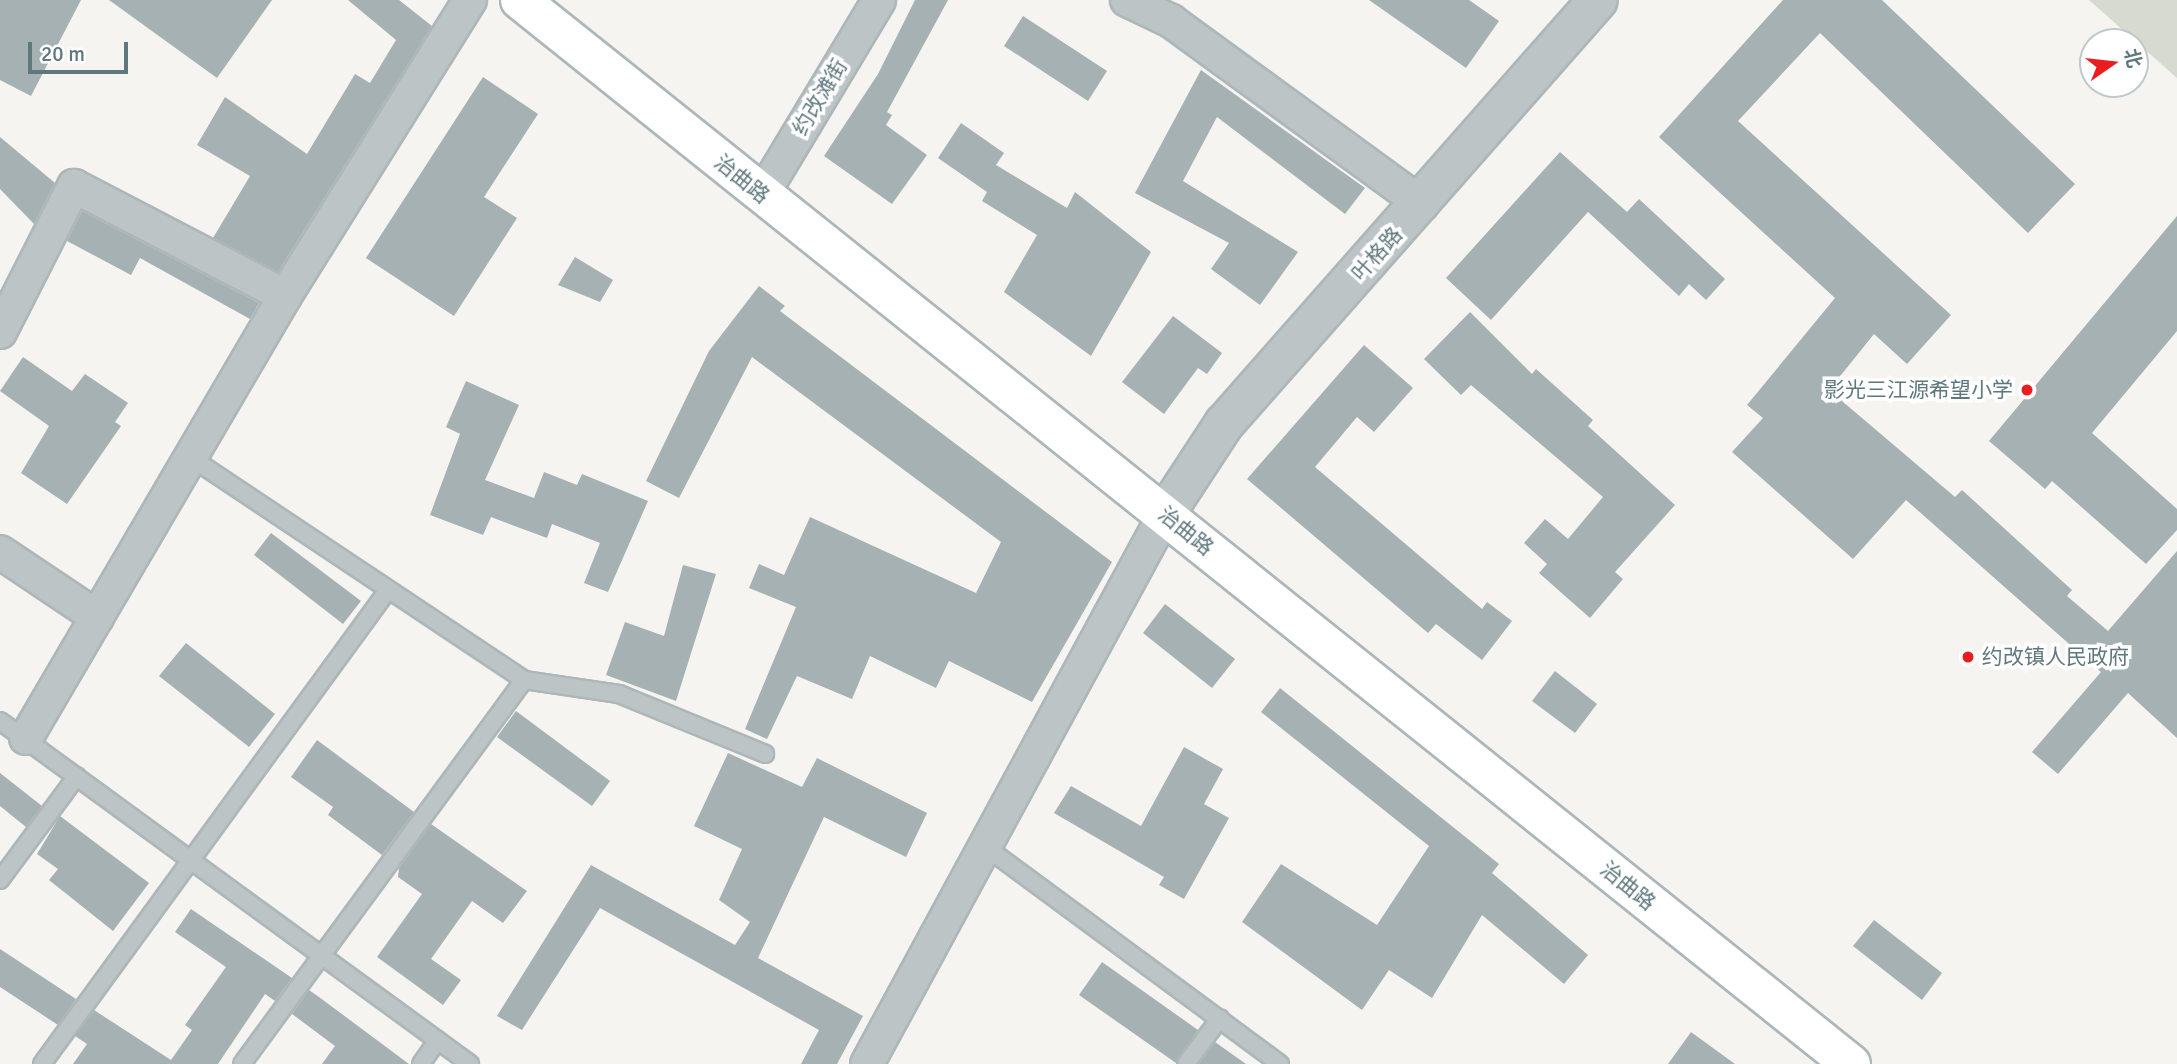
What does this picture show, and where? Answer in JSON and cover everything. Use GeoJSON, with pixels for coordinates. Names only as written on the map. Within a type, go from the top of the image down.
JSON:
{"type":"FeatureCollection","features":[{"type":"Feature","properties":{"kind":"main road","name":"治曲路"},"geometry":{"type":"LineString","coordinates":[[520,0],[1850,1064]]}},
{"type":"Feature","properties":{"kind":"street"},"geometry":{"type":"LineString","coordinates":[[13,730],[97,617],[285,296],[470,0]]}},
{"type":"Feature","properties":{"kind":"street","name":"约改滩街"},"geometry":{"type":"LineString","coordinates":[[762,195],[879,0]]}},
{"type":"Feature","properties":{"kind":"street"},"geometry":{"type":"LineString","coordinates":[[1127,0],[1171,21],[1422,204]]}},
{"type":"Feature","properties":{"kind":"street","name":"叶格路"},"geometry":{"type":"LineString","coordinates":[[1165,514],[1224,424],[1422,204],[1598,0]]}},
{"type":"Feature","properties":{"kind":"street"},"geometry":{"type":"LineString","coordinates":[[0,332],[74,186],[285,296]]}},
{"type":"Feature","properties":{"kind":"street"},"geometry":{"type":"LineString","coordinates":[[867,1064],[983,845],[1165,514]]}},
{"type":"Feature","properties":{"kind":"street"},"geometry":{"type":"LineString","coordinates":[[0,552],[97,617]]}},
{"type":"Feature","properties":{"kind":"lane"},"geometry":{"type":"LineString","coordinates":[[190,457],[524,680],[618,694],[765,754]]}},
{"type":"Feature","properties":{"kind":"lane"},"geometry":{"type":"LineString","coordinates":[[42,1064],[194,862],[388,590]]}},
{"type":"Feature","properties":{"kind":"lane"},"geometry":{"type":"LineString","coordinates":[[242,1064],[524,680]]}},
{"type":"Feature","properties":{"kind":"lane"},"geometry":{"type":"LineString","coordinates":[[13,730],[470,1064]]}},
{"type":"Feature","properties":{"kind":"lane"},"geometry":{"type":"LineString","coordinates":[[0,880],[77,776]]}},
{"type":"Feature","properties":{"kind":"lane"},"geometry":{"type":"LineString","coordinates":[[983,845],[1280,1064]]}},
{"type":"Feature","properties":{"kind":"lane"},"geometry":{"type":"LineString","coordinates":[[1186,1064],[1220,1018]]}},
{"type":"Feature","properties":{"kind":"lane"},"geometry":{"type":"LineString","coordinates":[[421,1064],[438,1040]]}},
{"type":"Feature","properties":{"kind":"shaded area"},"geometry":{"type":"Polygon","coordinates":[[[2089,0],[2177,0],[2177,78],[2149,53],[2149,28],[2121,28],[2089,0]]]}},
{"type":"Feature","properties":{"kind":"building"},"geometry":{"type":"Polygon","coordinates":[[[0,0],[81,0],[31,96],[0,80],[0,0]]]}},
{"type":"Feature","properties":{"kind":"building"},"geometry":{"type":"Polygon","coordinates":[[[109,0],[272,0],[217,78],[109,0]]]}},
{"type":"Feature","properties":{"kind":"building"},"geometry":{"type":"Polygon","coordinates":[[[348,0],[399,0],[432,26],[278,272],[213,238],[250,176],[197,145],[225,97],[307,154],[355,74],[370,83],[396,40],[348,0]]]}},
{"type":"Feature","properties":{"kind":"building"},"geometry":{"type":"Polygon","coordinates":[[[915,0],[948,0],[887,112],[892,115],[886,125],[927,155],[892,204],[824,156],[878,74],[915,0]]]}},
{"type":"Feature","properties":{"kind":"building"},"geometry":{"type":"Polygon","coordinates":[[[1369,0],[1469,0],[1499,21],[1466,68],[1369,0]]]}},
{"type":"Feature","properties":{"kind":"building"},"geometry":{"type":"Polygon","coordinates":[[[1783,0],[1882,0],[2075,184],[2028,233],[1820,33],[1738,121],[1951,315],[1907,364],[1874,334],[1829,390],[1955,497],[1962,490],[2072,590],[2067,596],[2108,631],[2177,551],[2177,738],[2128,693],[2058,774],[2032,752],[2101,672],[1906,500],[1853,559],[1732,452],[1763,418],[1747,405],[1835,298],[1659,137],[1783,0]]]}},
{"type":"Feature","properties":{"kind":"building"},"geometry":{"type":"Polygon","coordinates":[[[1023,16],[1107,71],[1088,101],[1004,46],[1023,16]]]}},
{"type":"Feature","properties":{"kind":"building"},"geometry":{"type":"Polygon","coordinates":[[[1201,70],[1365,188],[1345,214],[1217,117],[1183,181],[1298,252],[1260,305],[1211,269],[1229,243],[1135,193],[1201,70]]]}},
{"type":"Feature","properties":{"kind":"building"},"geometry":{"type":"Polygon","coordinates":[[[483,77],[538,114],[484,197],[517,218],[454,316],[366,258],[483,77]]]}},
{"type":"Feature","properties":{"kind":"building"},"geometry":{"type":"Polygon","coordinates":[[[961,123],[1004,153],[996,165],[1067,208],[1075,192],[1151,252],[1091,356],[1004,292],[1037,235],[982,201],[987,192],[938,158],[961,123]]]}},
{"type":"Feature","properties":{"kind":"building"},"geometry":{"type":"Polygon","coordinates":[[[0,137],[55,183],[34,224],[0,189],[0,137]]]}},
{"type":"Feature","properties":{"kind":"building"},"geometry":{"type":"Polygon","coordinates":[[[1560,152],[1627,212],[1639,199],[1725,279],[1706,300],[1689,284],[1679,296],[1588,212],[1491,320],[1446,278],[1560,152]]]}},
{"type":"Feature","properties":{"kind":"building"},"geometry":{"type":"Polygon","coordinates":[[[82,211],[259,303],[250,319],[140,258],[131,275],[67,241],[82,211]]]}},
{"type":"Feature","properties":{"kind":"building"},"geometry":{"type":"Polygon","coordinates":[[[2177,216],[2177,331],[2092,433],[2177,509],[2177,530],[2146,564],[2052,481],[2045,489],[1989,441],[2177,216]]]}},
{"type":"Feature","properties":{"kind":"building"},"geometry":{"type":"Polygon","coordinates":[[[575,257],[613,280],[600,302],[558,285],[575,257]]]}},
{"type":"Feature","properties":{"kind":"building"},"geometry":{"type":"Polygon","coordinates":[[[759,286],[785,306],[780,311],[1112,562],[1032,702],[949,661],[936,688],[870,656],[852,699],[797,676],[767,739],[745,729],[796,607],[749,588],[759,564],[784,575],[810,517],[976,593],[1001,542],[752,357],[679,498],[646,481],[709,351],[759,286]]]}},
{"type":"Feature","properties":{"kind":"building"},"geometry":{"type":"Polygon","coordinates":[[[1470,312],[1532,374],[1536,369],[1593,420],[1588,426],[1675,505],[1615,572],[1623,579],[1590,618],[1539,573],[1547,564],[1524,543],[1545,519],[1568,539],[1603,497],[1471,385],[1461,395],[1424,359],[1470,312]]]}},
{"type":"Feature","properties":{"kind":"building"},"geometry":{"type":"Polygon","coordinates":[[[1173,316],[1222,353],[1207,374],[1198,368],[1164,414],[1122,382],[1173,316]]]}},
{"type":"Feature","properties":{"kind":"building"},"geometry":{"type":"Polygon","coordinates":[[[1364,345],[1413,388],[1374,432],[1357,417],[1315,467],[1482,609],[1487,602],[1512,621],[1482,660],[1436,624],[1428,633],[1247,479],[1364,345]]]}},
{"type":"Feature","properties":{"kind":"building"},"geometry":{"type":"Polygon","coordinates":[[[23,357],[72,391],[85,374],[128,403],[115,422],[121,426],[67,504],[21,473],[49,426],[0,391],[23,357]]]}},
{"type":"Feature","properties":{"kind":"building"},"geometry":{"type":"Polygon","coordinates":[[[466,381],[519,405],[485,480],[534,498],[544,472],[577,485],[582,474],[648,501],[608,592],[584,583],[600,543],[552,524],[547,538],[491,517],[483,535],[430,515],[460,434],[446,427],[466,381]]]}},
{"type":"Feature","properties":{"kind":"building"},"geometry":{"type":"Polygon","coordinates":[[[271,533],[361,601],[343,624],[254,555],[271,533]]]}},
{"type":"Feature","properties":{"kind":"building"},"geometry":{"type":"Polygon","coordinates":[[[683,565],[716,574],[676,701],[606,675],[625,622],[664,636],[683,565]]]}},
{"type":"Feature","properties":{"kind":"building"},"geometry":{"type":"Polygon","coordinates":[[[1165,604],[1235,659],[1212,688],[1143,633],[1165,604]]]}},
{"type":"Feature","properties":{"kind":"building"},"geometry":{"type":"Polygon","coordinates":[[[186,643],[275,714],[249,747],[159,676],[186,643]]]}},
{"type":"Feature","properties":{"kind":"building"},"geometry":{"type":"Polygon","coordinates":[[[1555,671],[1597,704],[1575,733],[1532,701],[1555,671]]]}},
{"type":"Feature","properties":{"kind":"building"},"geometry":{"type":"Polygon","coordinates":[[[1280,688],[1499,864],[1492,873],[1588,955],[1564,984],[1482,915],[1432,998],[1389,970],[1362,1010],[1242,922],[1281,864],[1377,925],[1429,846],[1261,712],[1280,688]]]}},
{"type":"Feature","properties":{"kind":"building"},"geometry":{"type":"Polygon","coordinates":[[[516,711],[610,781],[592,806],[497,737],[516,711]]]}},
{"type":"Feature","properties":{"kind":"building"},"geometry":{"type":"Polygon","coordinates":[[[317,740],[414,812],[382,855],[328,815],[333,807],[291,777],[317,740]]]}},
{"type":"Feature","properties":{"kind":"building"},"geometry":{"type":"Polygon","coordinates":[[[1184,747],[1223,769],[1204,804],[1229,818],[1184,899],[1159,885],[1164,877],[1054,813],[1071,786],[1141,826],[1184,747]]]}},
{"type":"Feature","properties":{"kind":"building"},"geometry":{"type":"Polygon","coordinates":[[[728,753],[802,787],[817,758],[927,813],[906,857],[824,817],[758,958],[863,1016],[837,1064],[801,1064],[819,1030],[600,908],[522,1030],[497,1016],[591,865],[735,945],[750,922],[719,900],[742,849],[694,826],[728,753]]]}},
{"type":"Feature","properties":{"kind":"building"},"geometry":{"type":"Polygon","coordinates":[[[0,773],[42,806],[26,827],[0,806],[0,773]]]}},
{"type":"Feature","properties":{"kind":"building"},"geometry":{"type":"Polygon","coordinates":[[[60,816],[149,883],[113,931],[49,880],[58,869],[37,854],[60,816]]]}},
{"type":"Feature","properties":{"kind":"building"},"geometry":{"type":"Polygon","coordinates":[[[431,824],[527,891],[503,923],[472,901],[431,959],[461,980],[443,1005],[377,957],[422,894],[398,877],[399,868],[431,824]]]}},
{"type":"Feature","properties":{"kind":"building"},"geometry":{"type":"Polygon","coordinates":[[[191,909],[292,978],[275,1001],[265,994],[218,1064],[73,1064],[87,1044],[75,1036],[94,1010],[171,1060],[192,1030],[185,1025],[226,967],[175,932],[191,909]]]}},
{"type":"Feature","properties":{"kind":"building"},"geometry":{"type":"Polygon","coordinates":[[[1874,920],[1942,973],[1922,1000],[1853,946],[1874,920]]]}},
{"type":"Feature","properties":{"kind":"building"},"geometry":{"type":"Polygon","coordinates":[[[0,949],[76,999],[58,1025],[0,987],[0,949]]]}},
{"type":"Feature","properties":{"kind":"building"},"geometry":{"type":"Polygon","coordinates":[[[1102,962],[1198,1030],[1176,1063],[1079,995],[1102,962]]]}},
{"type":"Feature","properties":{"kind":"building"},"geometry":{"type":"Polygon","coordinates":[[[309,990],[409,1064],[322,1064],[335,1046],[292,1014],[309,990]]]}},
{"type":"Feature","properties":{"kind":"building"},"geometry":{"type":"Polygon","coordinates":[[[1691,1032],[1735,1064],[1668,1064],[1691,1032]]]}},
{"type":"Feature","properties":{"kind":"building"},"geometry":{"type":"Polygon","coordinates":[[[1215,1042],[1246,1064],[1199,1064],[1215,1042]]]}},
{"type":"Feature","properties":{"kind":"place","name":"影光三江源希望小学"},"geometry":{"type":"Point","coordinates":[2027,390]}},
{"type":"Feature","properties":{"kind":"place","name":"约改镇人民政府"},"geometry":{"type":"Point","coordinates":[1968,657]}}]}
